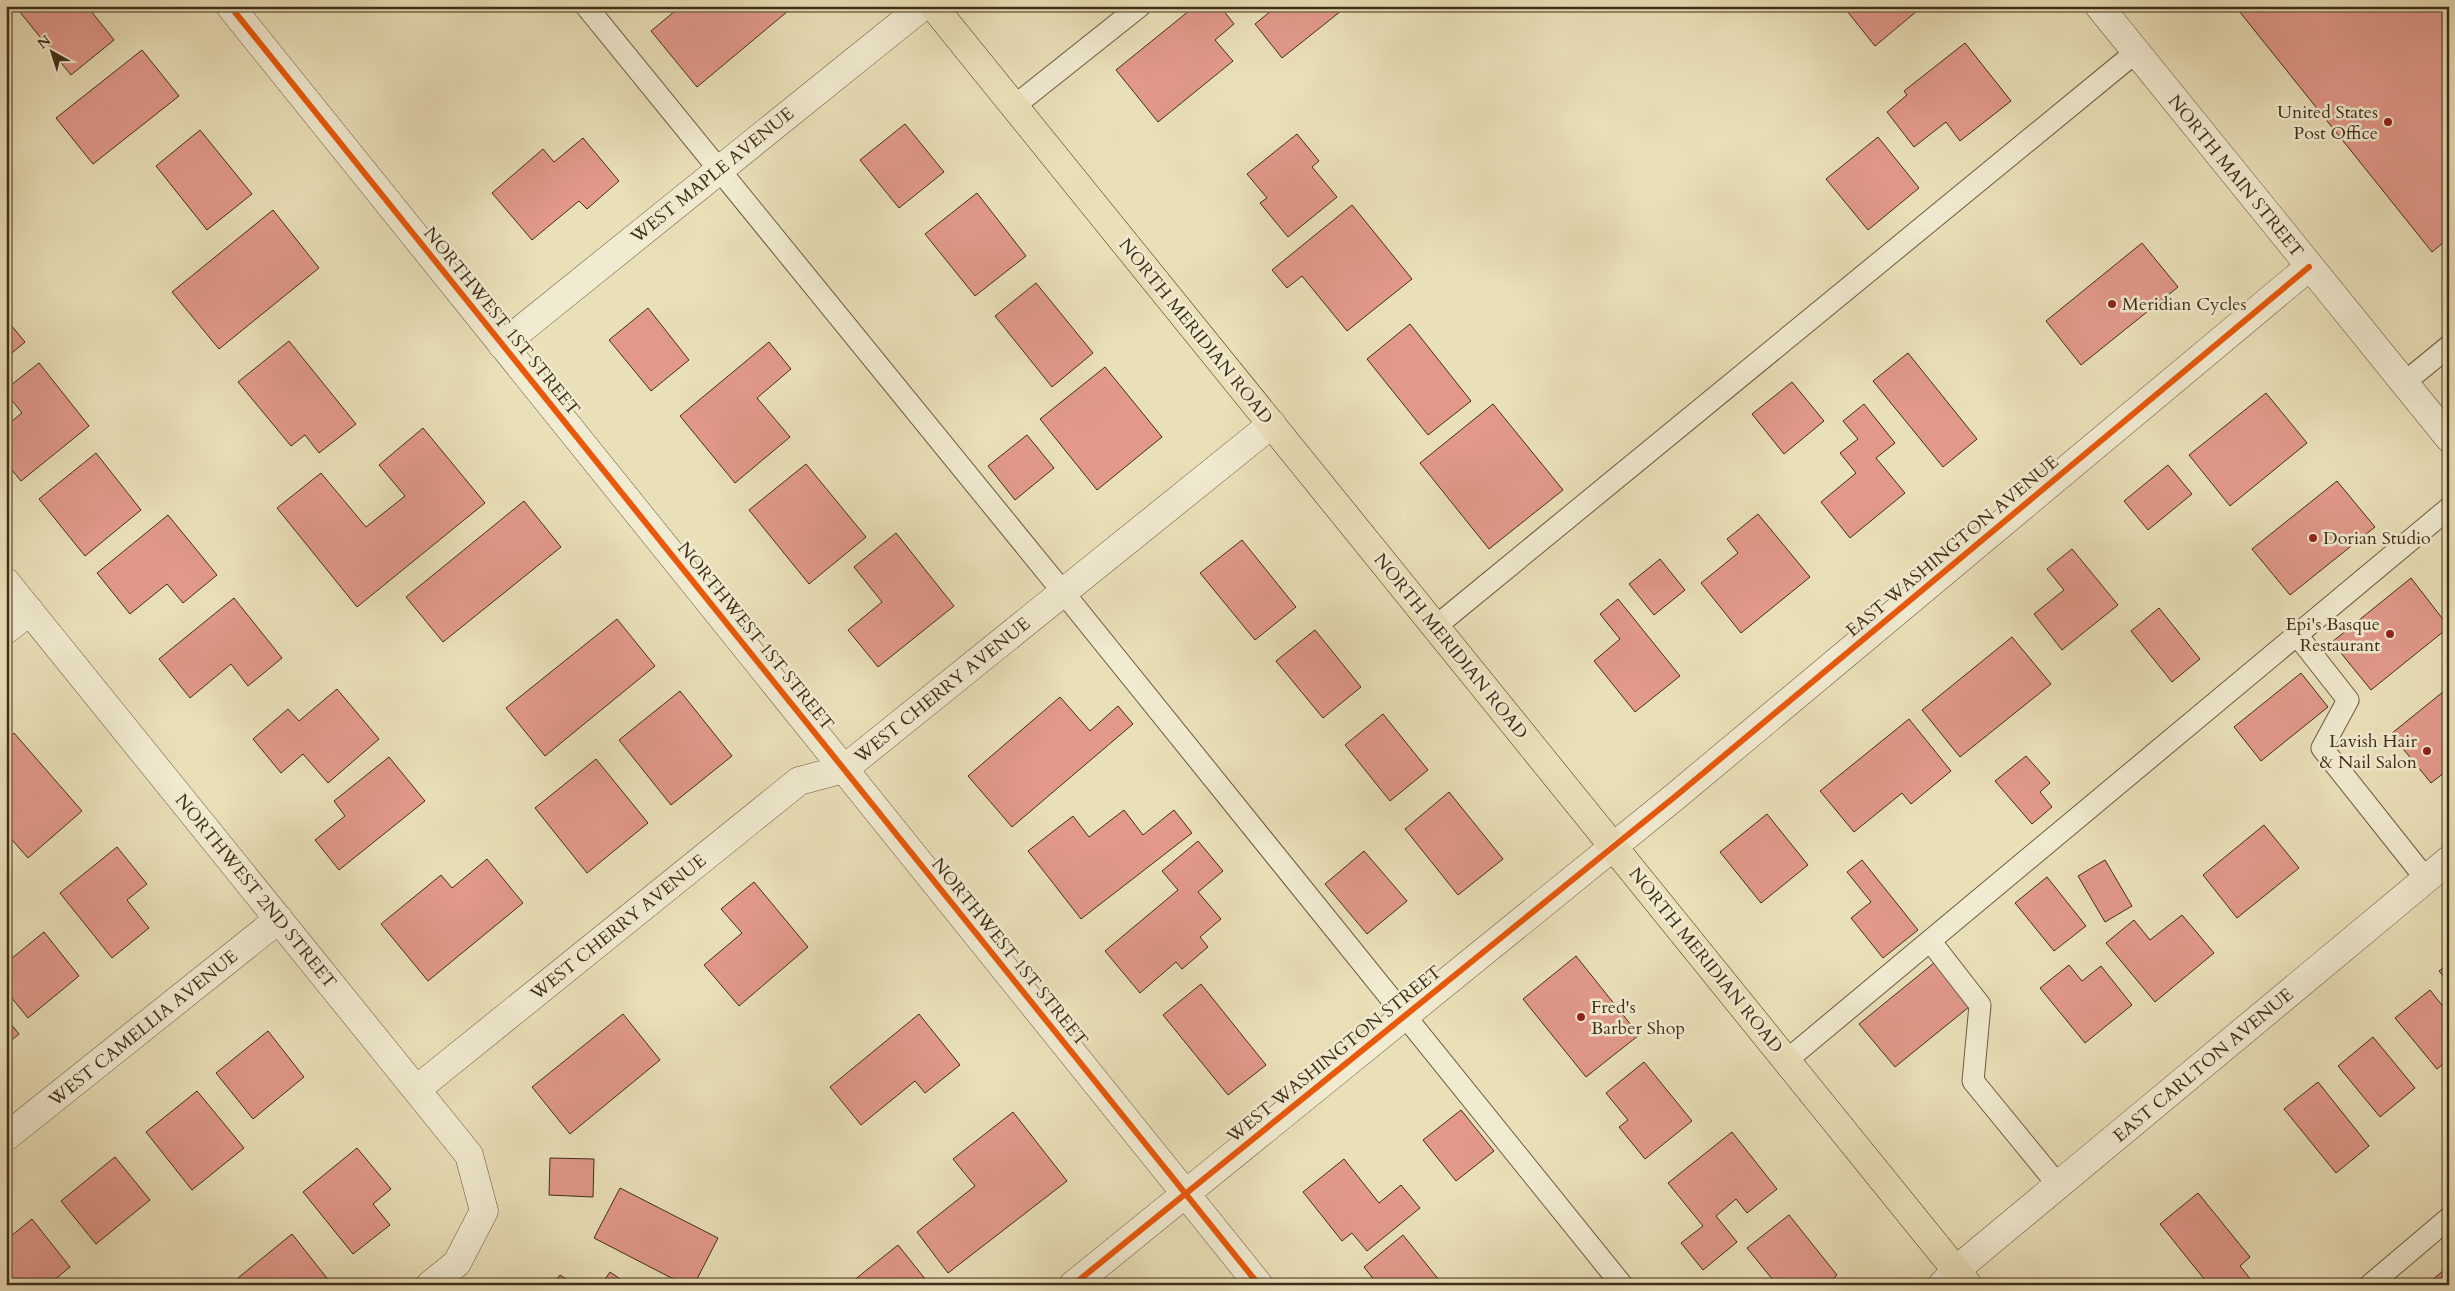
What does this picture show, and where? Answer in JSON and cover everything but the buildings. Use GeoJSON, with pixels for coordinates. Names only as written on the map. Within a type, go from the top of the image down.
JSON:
{"type":"FeatureCollection","features":[{"type":"Feature","properties":{"kind":"main road","name":"NORTH MERIDIAN ROAD"},"geometry":{"type":"LineString","coordinates":[[933,6],[1787,1060],[1956,1280]]}},
{"type":"Feature","properties":{"kind":"street","name":"NORTHWEST 1ST STREET"},"geometry":{"type":"LineString","coordinates":[[230,6],[1259,1285]]}},
{"type":"Feature","properties":{"kind":"street","name":"WEST MAPLE AVENUE"},"geometry":{"type":"LineString","coordinates":[[502,344],[923,6]]}},
{"type":"Feature","properties":{"kind":"street","name":"NORTH MAIN STREET"},"geometry":{"type":"LineString","coordinates":[[2099,6],[2449,438]]}},
{"type":"Feature","properties":{"kind":"street","name":"EAST WASHINGTON AVENUE"},"geometry":{"type":"LineString","coordinates":[[1613,847],[2309,266]]}},
{"type":"Feature","properties":{"kind":"street","name":"WEST CHERRY AVENUE"},"geometry":{"type":"LineString","coordinates":[[417,1089],[799,782],[844,769],[1272,424]]}},
{"type":"Feature","properties":{"kind":"street","name":"NORTHWEST 2ND STREET"},"geometry":{"type":"LineString","coordinates":[[6,582],[469,1155],[484,1212],[457,1263],[430,1285]]}},
{"type":"Feature","properties":{"kind":"street"},"geometry":{"type":"LineString","coordinates":[[6,630],[30,611]]}},
{"type":"Feature","properties":{"kind":"street","name":"WEST WASHINGTON STREET"},"geometry":{"type":"LineString","coordinates":[[1073,1285],[1613,847]]}},
{"type":"Feature","properties":{"kind":"street","name":"EAST CARLTON AVENUE"},"geometry":{"type":"LineString","coordinates":[[1956,1280],[2058,1185],[2449,860]]}},
{"type":"Feature","properties":{"kind":"street","name":"WEST CAMELLIA AVENUE"},"geometry":{"type":"LineString","coordinates":[[6,1137],[279,919]]}},
{"type":"Feature","properties":{"kind":"lane"},"geometry":{"type":"LineString","coordinates":[[586,6],[1063,592],[1622,1285]]}},
{"type":"Feature","properties":{"kind":"lane"},"geometry":{"type":"LineString","coordinates":[[1013,107],[1140,6]]}},
{"type":"Feature","properties":{"kind":"lane"},"geometry":{"type":"LineString","coordinates":[[1435,627],[2136,52]]}},
{"type":"Feature","properties":{"kind":"lane"},"geometry":{"type":"LineString","coordinates":[[2404,383],[2449,346]]}},
{"type":"Feature","properties":{"kind":"lane"},"geometry":{"type":"LineString","coordinates":[[1787,1060],[1931,942],[2449,508]]}},
{"type":"Feature","properties":{"kind":"lane"},"geometry":{"type":"LineString","coordinates":[[2297,635],[2348,700],[2322,748],[2426,879]]}},
{"type":"Feature","properties":{"kind":"lane"},"geometry":{"type":"LineString","coordinates":[[1931,942],[1980,1005],[1973,1081],[2058,1185]]}},
{"type":"Feature","properties":{"kind":"lane"},"geometry":{"type":"LineString","coordinates":[[2370,1285],[2449,1218]]}},
{"type":"Feature","properties":{"kind":"cycle path"},"geometry":{"type":"LineString","coordinates":[[230,6],[1259,1285]]}},
{"type":"Feature","properties":{"kind":"cycle path"},"geometry":{"type":"LineString","coordinates":[[1073,1285],[1677,795],[2309,267]]}},
{"type":"Feature","properties":{"kind":"place","name":"United States Post Office"},"geometry":{"type":"Point","coordinates":[2388,122]}},
{"type":"Feature","properties":{"kind":"place","name":"Meridian Cycles"},"geometry":{"type":"Point","coordinates":[2112,304]}},
{"type":"Feature","properties":{"kind":"place","name":"Dorian Studio"},"geometry":{"type":"Point","coordinates":[2313,538]}},
{"type":"Feature","properties":{"kind":"place","name":"Epi's Basque Restaurant"},"geometry":{"type":"Point","coordinates":[2390,634]}},
{"type":"Feature","properties":{"kind":"place","name":"Lavish Hair & Nail Salon"},"geometry":{"type":"Point","coordinates":[2427,751]}},
{"type":"Feature","properties":{"kind":"place","name":"Fred's Barber Shop"},"geometry":{"type":"Point","coordinates":[1581,1017]}}]}
